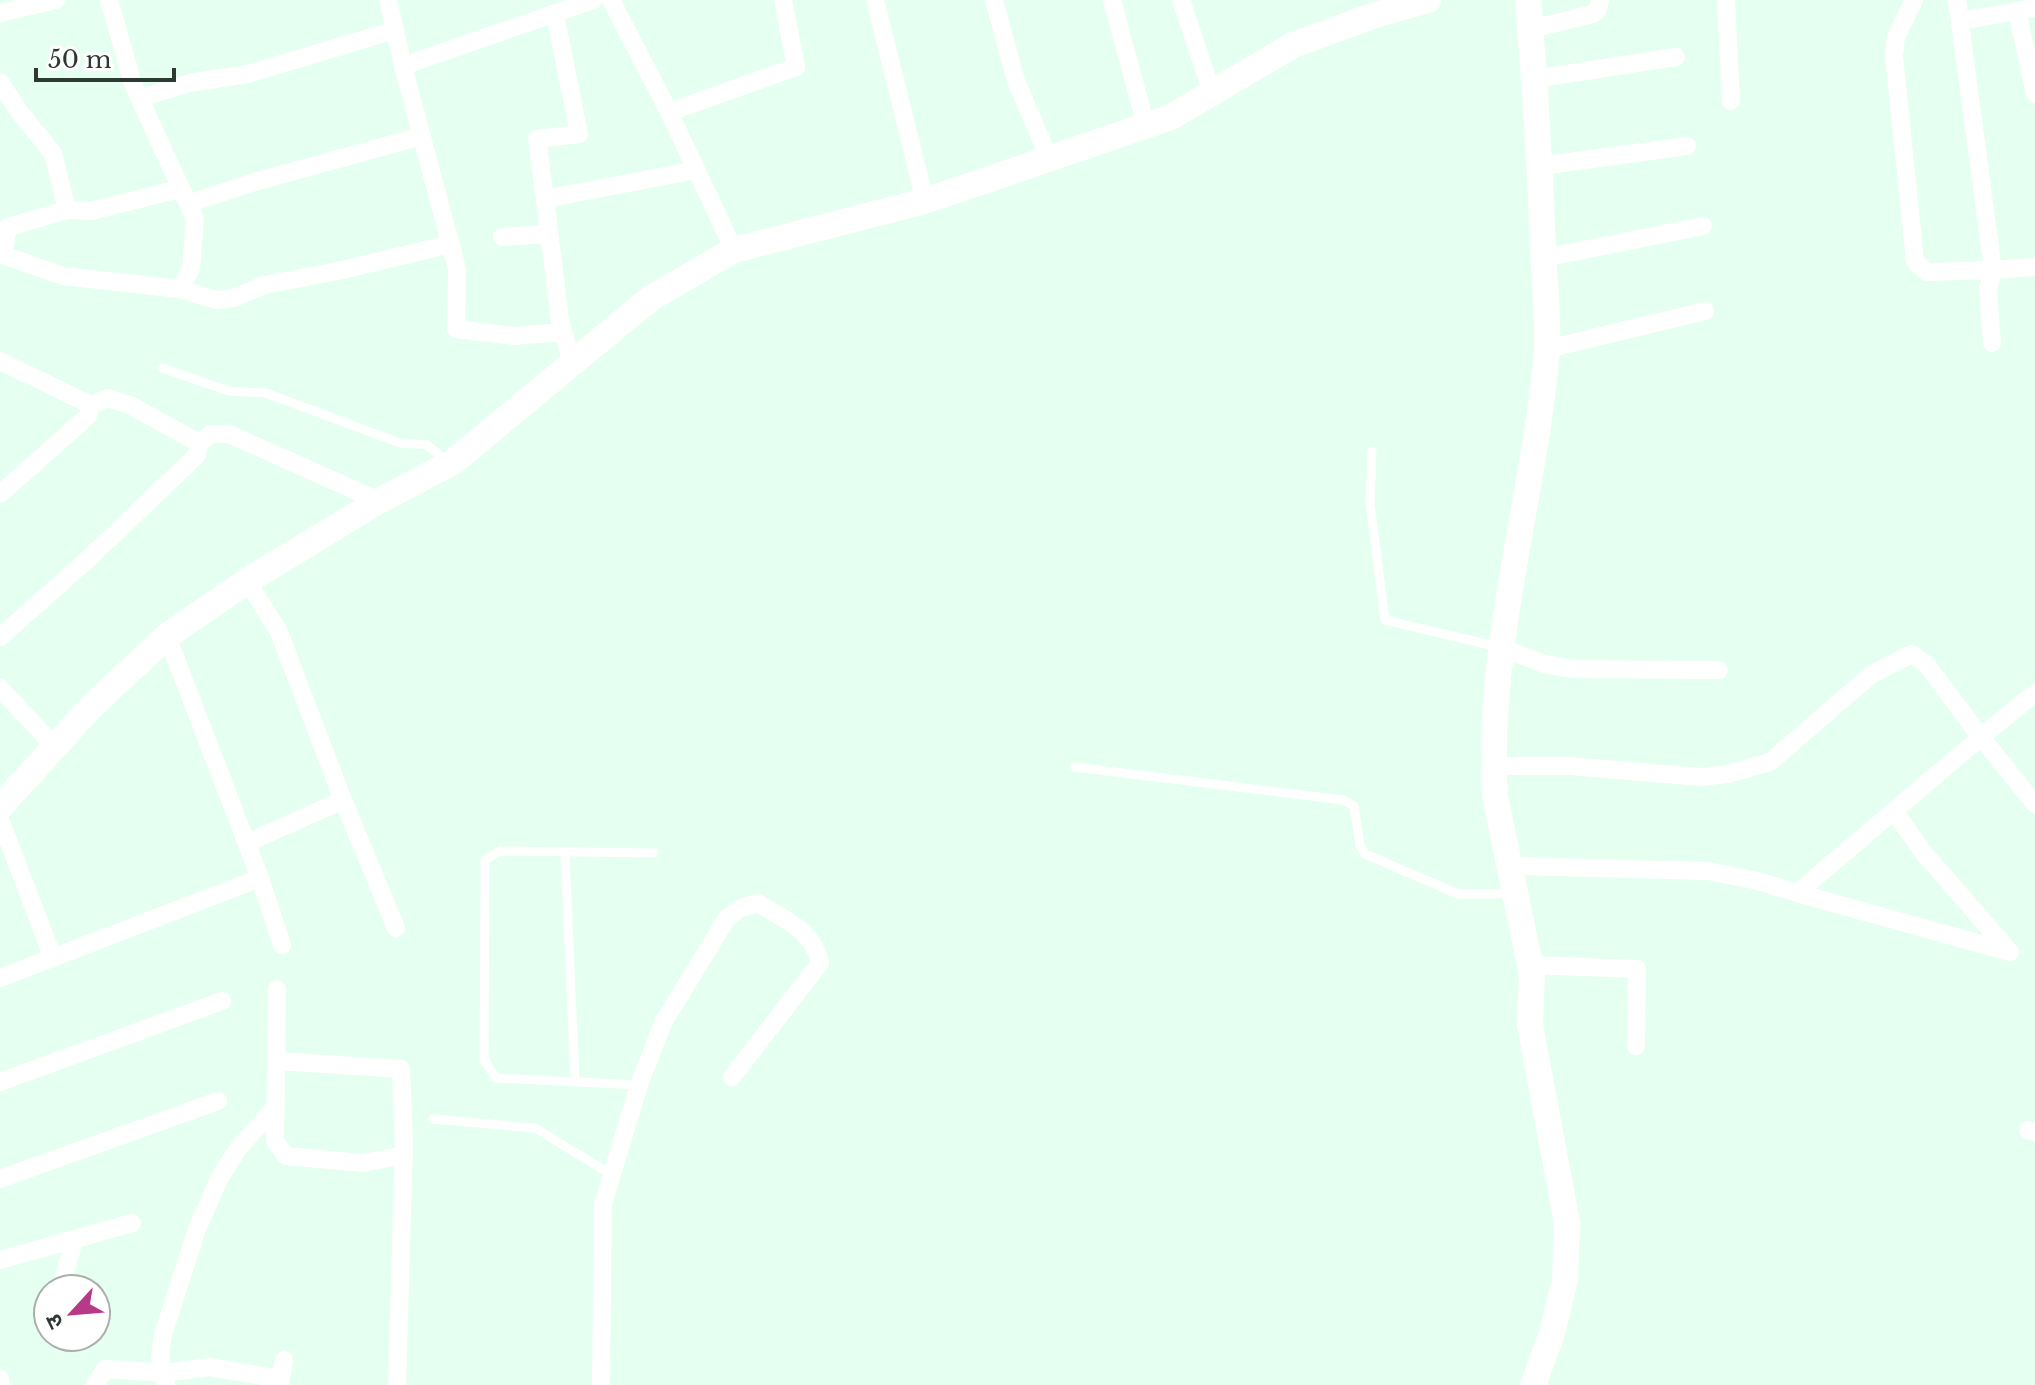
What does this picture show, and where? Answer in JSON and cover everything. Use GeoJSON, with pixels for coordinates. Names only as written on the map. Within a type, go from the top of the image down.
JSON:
{"type":"FeatureCollection","features":[{"type":"Feature","properties":{"kind":"street"},"geometry":{"type":"LineString","coordinates":[[0,13],[56,0]]}},
{"type":"Feature","properties":{"kind":"street"},"geometry":{"type":"LineString","coordinates":[[109,0],[133,84],[195,219],[191,268],[180,289]]}},
{"type":"Feature","properties":{"kind":"street"},"geometry":{"type":"LineString","coordinates":[[388,0],[457,269],[456,329],[514,336],[563,332]]}},
{"type":"Feature","properties":{"kind":"street"},"geometry":{"type":"LineString","coordinates":[[403,66],[593,0]]}},
{"type":"Feature","properties":{"kind":"street"},"geometry":{"type":"LineString","coordinates":[[611,0],[669,112],[734,250]]}},
{"type":"Feature","properties":{"kind":"street"},"geometry":{"type":"LineString","coordinates":[[669,112],[796,67],[783,0]]}},
{"type":"Feature","properties":{"kind":"street"},"geometry":{"type":"LineString","coordinates":[[875,0],[925,201]]}},
{"type":"Feature","properties":{"kind":"street"},"geometry":{"type":"LineString","coordinates":[[994,0],[1016,81],[1049,158]]}},
{"type":"Feature","properties":{"kind":"street"},"geometry":{"type":"LineString","coordinates":[[1112,0],[1146,126]]}},
{"type":"Feature","properties":{"kind":"street"},"geometry":{"type":"LineString","coordinates":[[1181,0],[1212,93]]}},
{"type":"Feature","properties":{"kind":"street"},"geometry":{"type":"LineString","coordinates":[[0,807],[90,708],[167,636],[247,581],[379,501],[450,464],[651,298],[734,250],[925,201],[1171,117],[1293,45],[1374,7],[1428,0]]}},
{"type":"Feature","properties":{"kind":"street"},"geometry":{"type":"LineString","coordinates":[[1528,0],[1540,166],[1547,349],[1502,648],[1493,766],[1495,796],[1530,965],[1530,1025],[1567,1223],[1565,1280],[1552,1333],[1533,1385]]}},
{"type":"Feature","properties":{"kind":"street"},"geometry":{"type":"LineString","coordinates":[[1531,29],[1593,14],[1600,0]]}},
{"type":"Feature","properties":{"kind":"street"},"geometry":{"type":"LineString","coordinates":[[1726,0],[1731,101]]}},
{"type":"Feature","properties":{"kind":"street"},"geometry":{"type":"LineString","coordinates":[[1914,0],[1896,37],[1894,56],[1915,261],[1927,272],[2035,267]]}},
{"type":"Feature","properties":{"kind":"street"},"geometry":{"type":"LineString","coordinates":[[1957,0],[1993,270],[1988,289],[1992,343]]}},
{"type":"Feature","properties":{"kind":"street"},"geometry":{"type":"LineString","coordinates":[[1960,21],[2026,10],[2035,94]]}},
{"type":"Feature","properties":{"kind":"street"},"geometry":{"type":"LineString","coordinates":[[555,14],[579,134],[537,139],[563,332],[572,364]]}},
{"type":"Feature","properties":{"kind":"street"},"geometry":{"type":"LineString","coordinates":[[141,98],[189,83],[248,74],[395,30]]}},
{"type":"Feature","properties":{"kind":"street"},"geometry":{"type":"LineString","coordinates":[[1534,79],[1676,57]]}},
{"type":"Feature","properties":{"kind":"street"},"geometry":{"type":"LineString","coordinates":[[0,82],[20,113],[53,153],[67,210]]}},
{"type":"Feature","properties":{"kind":"street"},"geometry":{"type":"LineString","coordinates":[[422,136],[251,183],[91,211],[67,210],[8,227],[1,255],[63,276],[180,289],[216,300],[234,298],[264,285],[451,244]]}},
{"type":"Feature","properties":{"kind":"street"},"geometry":{"type":"LineString","coordinates":[[1540,166],[1687,146]]}},
{"type":"Feature","properties":{"kind":"street"},"geometry":{"type":"LineString","coordinates":[[545,199],[696,170]]}},
{"type":"Feature","properties":{"kind":"street"},"geometry":{"type":"LineString","coordinates":[[1544,258],[1703,226]]}},
{"type":"Feature","properties":{"kind":"street"},"geometry":{"type":"LineString","coordinates":[[502,237],[548,234]]}},
{"type":"Feature","properties":{"kind":"street"},"geometry":{"type":"LineString","coordinates":[[1547,349],[1705,311]]}},
{"type":"Feature","properties":{"kind":"street"},"geometry":{"type":"LineString","coordinates":[[0,361],[91,405],[108,398],[130,405],[199,443]]}},
{"type":"Feature","properties":{"kind":"street"},"geometry":{"type":"LineString","coordinates":[[0,494],[88,416],[91,405]]}},
{"type":"Feature","properties":{"kind":"street"},"geometry":{"type":"LineString","coordinates":[[0,637],[85,562],[197,455],[199,443],[211,434],[229,434],[379,501]]}},
{"type":"Feature","properties":{"kind":"street"},"geometry":{"type":"LineString","coordinates":[[247,581],[279,632],[396,928]]}},
{"type":"Feature","properties":{"kind":"street"},"geometry":{"type":"LineString","coordinates":[[167,636],[247,843],[282,945]]}},
{"type":"Feature","properties":{"kind":"street"},"geometry":{"type":"LineString","coordinates":[[1502,648],[1544,664],[1574,669],[1719,670]]}},
{"type":"Feature","properties":{"kind":"street"},"geometry":{"type":"LineString","coordinates":[[1493,766],[1570,766],[1701,777],[1728,774],[1770,762],[1872,674],[1912,654],[1926,664],[2035,804]]}},
{"type":"Feature","properties":{"kind":"street"},"geometry":{"type":"LineString","coordinates":[[0,688],[55,747]]}},
{"type":"Feature","properties":{"kind":"street"},"geometry":{"type":"LineString","coordinates":[[1797,893],[2035,693]]}},
{"type":"Feature","properties":{"kind":"street"},"geometry":{"type":"LineString","coordinates":[[247,843],[343,800]]}},
{"type":"Feature","properties":{"kind":"street"},"geometry":{"type":"LineString","coordinates":[[1510,866],[1708,871],[1758,881],[2010,952],[1923,852],[1894,811]]}},
{"type":"Feature","properties":{"kind":"street"},"geometry":{"type":"LineString","coordinates":[[0,819],[53,958]]}},
{"type":"Feature","properties":{"kind":"street"},"geometry":{"type":"LineString","coordinates":[[0,978],[260,878]]}},
{"type":"Feature","properties":{"kind":"street"},"geometry":{"type":"LineString","coordinates":[[601,1385],[603,1204],[639,1085],[663,1023],[727,918],[741,908],[758,903],[809,935],[820,963],[732,1077]]}},
{"type":"Feature","properties":{"kind":"street"},"geometry":{"type":"LineString","coordinates":[[1530,965],[1637,969],[1636,1046]]}},
{"type":"Feature","properties":{"kind":"street"},"geometry":{"type":"LineString","coordinates":[[277,989],[275,1141],[286,1156],[363,1163],[404,1155]]}},
{"type":"Feature","properties":{"kind":"street"},"geometry":{"type":"LineString","coordinates":[[0,1082],[222,1001]]}},
{"type":"Feature","properties":{"kind":"street"},"geometry":{"type":"LineString","coordinates":[[278,1061],[401,1069],[404,1155],[397,1385]]}},
{"type":"Feature","properties":{"kind":"street"},"geometry":{"type":"LineString","coordinates":[[0,1179],[218,1101]]}},
{"type":"Feature","properties":{"kind":"street"},"geometry":{"type":"LineString","coordinates":[[166,1379],[160,1358],[163,1335],[197,1229],[220,1177],[240,1146],[276,1107]]}},
{"type":"Feature","properties":{"kind":"street"},"geometry":{"type":"LineString","coordinates":[[0,1260],[132,1223]]}},
{"type":"Feature","properties":{"kind":"street"},"geometry":{"type":"LineString","coordinates":[[65,1273],[74,1240]]}},
{"type":"Feature","properties":{"kind":"street"},"geometry":{"type":"LineString","coordinates":[[95,1385],[105,1369],[166,1379],[209,1367],[282,1375]]}},
{"type":"Feature","properties":{"kind":"lane"},"geometry":{"type":"LineString","coordinates":[[162,368],[229,391],[266,393],[400,443],[427,445],[450,464]]}},
{"type":"Feature","properties":{"kind":"lane"},"geometry":{"type":"LineString","coordinates":[[1372,451],[1370,503],[1385,620],[1502,648]]}},
{"type":"Feature","properties":{"kind":"lane"},"geometry":{"type":"LineString","coordinates":[[1074,767],[1343,800],[1354,806],[1360,845],[1365,854],[1458,894],[1516,894]]}},
{"type":"Feature","properties":{"kind":"lane"},"geometry":{"type":"LineString","coordinates":[[639,1085],[496,1078],[484,1060],[485,860],[500,851],[654,853]]}},
{"type":"Feature","properties":{"kind":"lane"},"geometry":{"type":"LineString","coordinates":[[565,852],[575,1081]]}},
{"type":"Feature","properties":{"kind":"lane"},"geometry":{"type":"LineString","coordinates":[[433,1119],[535,1128],[612,1175]]}}]}
